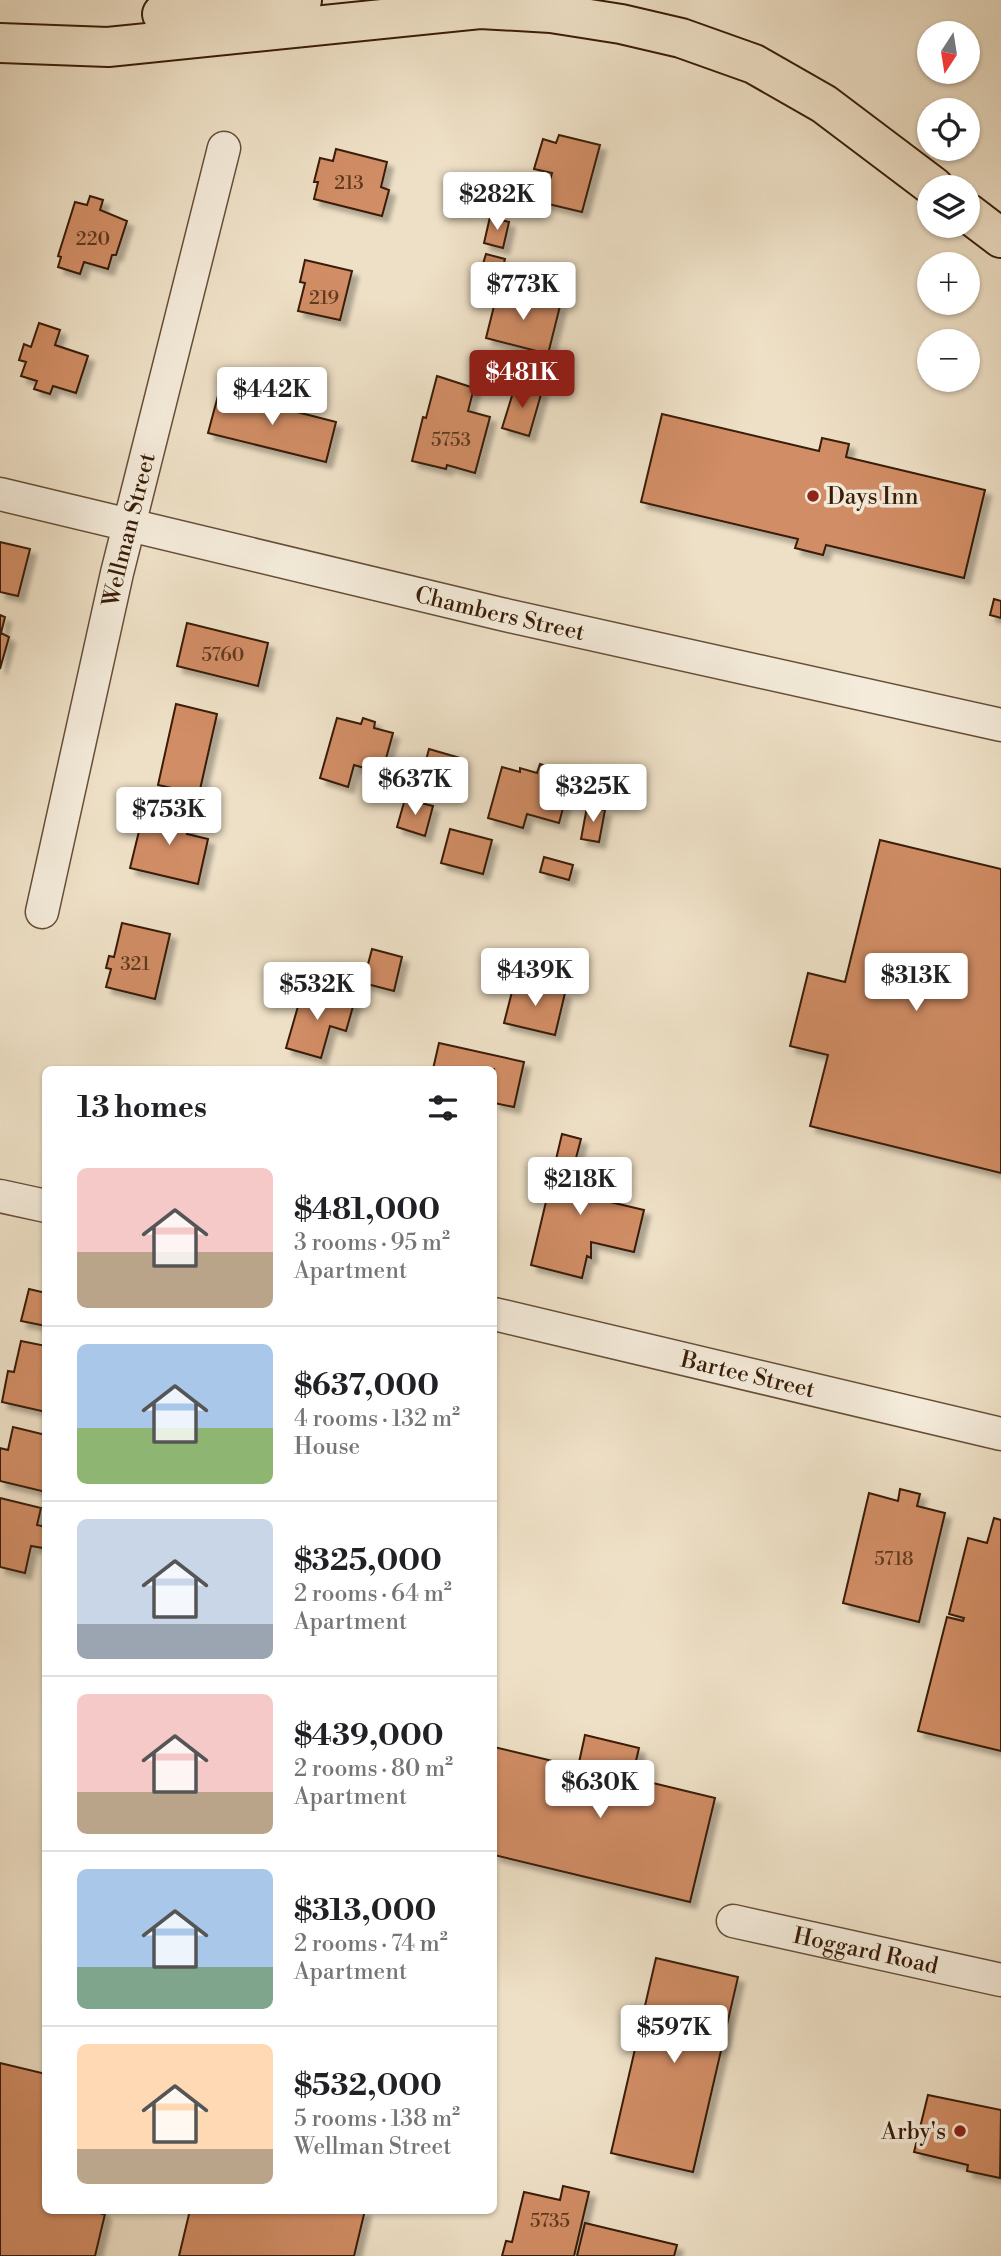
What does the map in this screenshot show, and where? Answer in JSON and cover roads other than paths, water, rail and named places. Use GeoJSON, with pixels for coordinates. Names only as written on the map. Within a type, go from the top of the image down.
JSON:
{"type":"FeatureCollection","features":[{"type":"Feature","properties":{"kind":"highway"},"geometry":{"type":"LineString","coordinates":[[0,29],[302,0]]}},
{"type":"Feature","properties":{"kind":"highway"},"geometry":{"type":"LineString","coordinates":[[0,43],[108,47],[480,9],[551,13],[621,24],[681,38],[754,64],[824,104],[918,175]]}},
{"type":"Feature","properties":{"kind":"highway"},"geometry":{"type":"LineString","coordinates":[[980,222],[1001,238]]}},
{"type":"Feature","properties":{"kind":"street","name":"Wellman Street"},"geometry":{"type":"LineString","coordinates":[[42,912],[129,525],[224,148]]}},
{"type":"Feature","properties":{"kind":"street","name":"Chambers Street"},"geometry":{"type":"LineString","coordinates":[[0,494],[501,614],[1001,725]]}},
{"type":"Feature","properties":{"kind":"street"},"geometry":{"type":"LineString","coordinates":[[0,1195],[42,1205]]}},
{"type":"Feature","properties":{"kind":"street","name":"Bartee Street"},"geometry":{"type":"LineString","coordinates":[[497,1315],[1001,1434]]}},
{"type":"Feature","properties":{"kind":"street","name":"Hoggard Road"},"geometry":{"type":"LineString","coordinates":[[733,1920],[1001,1980]]}},
{"type":"Feature","properties":{"kind":"place","name":"Days Inn"},"geometry":{"type":"Point","coordinates":[813,496]}},
{"type":"Feature","properties":{"kind":"place","name":"Arby's"},"geometry":{"type":"Point","coordinates":[960,2131]}}]}
